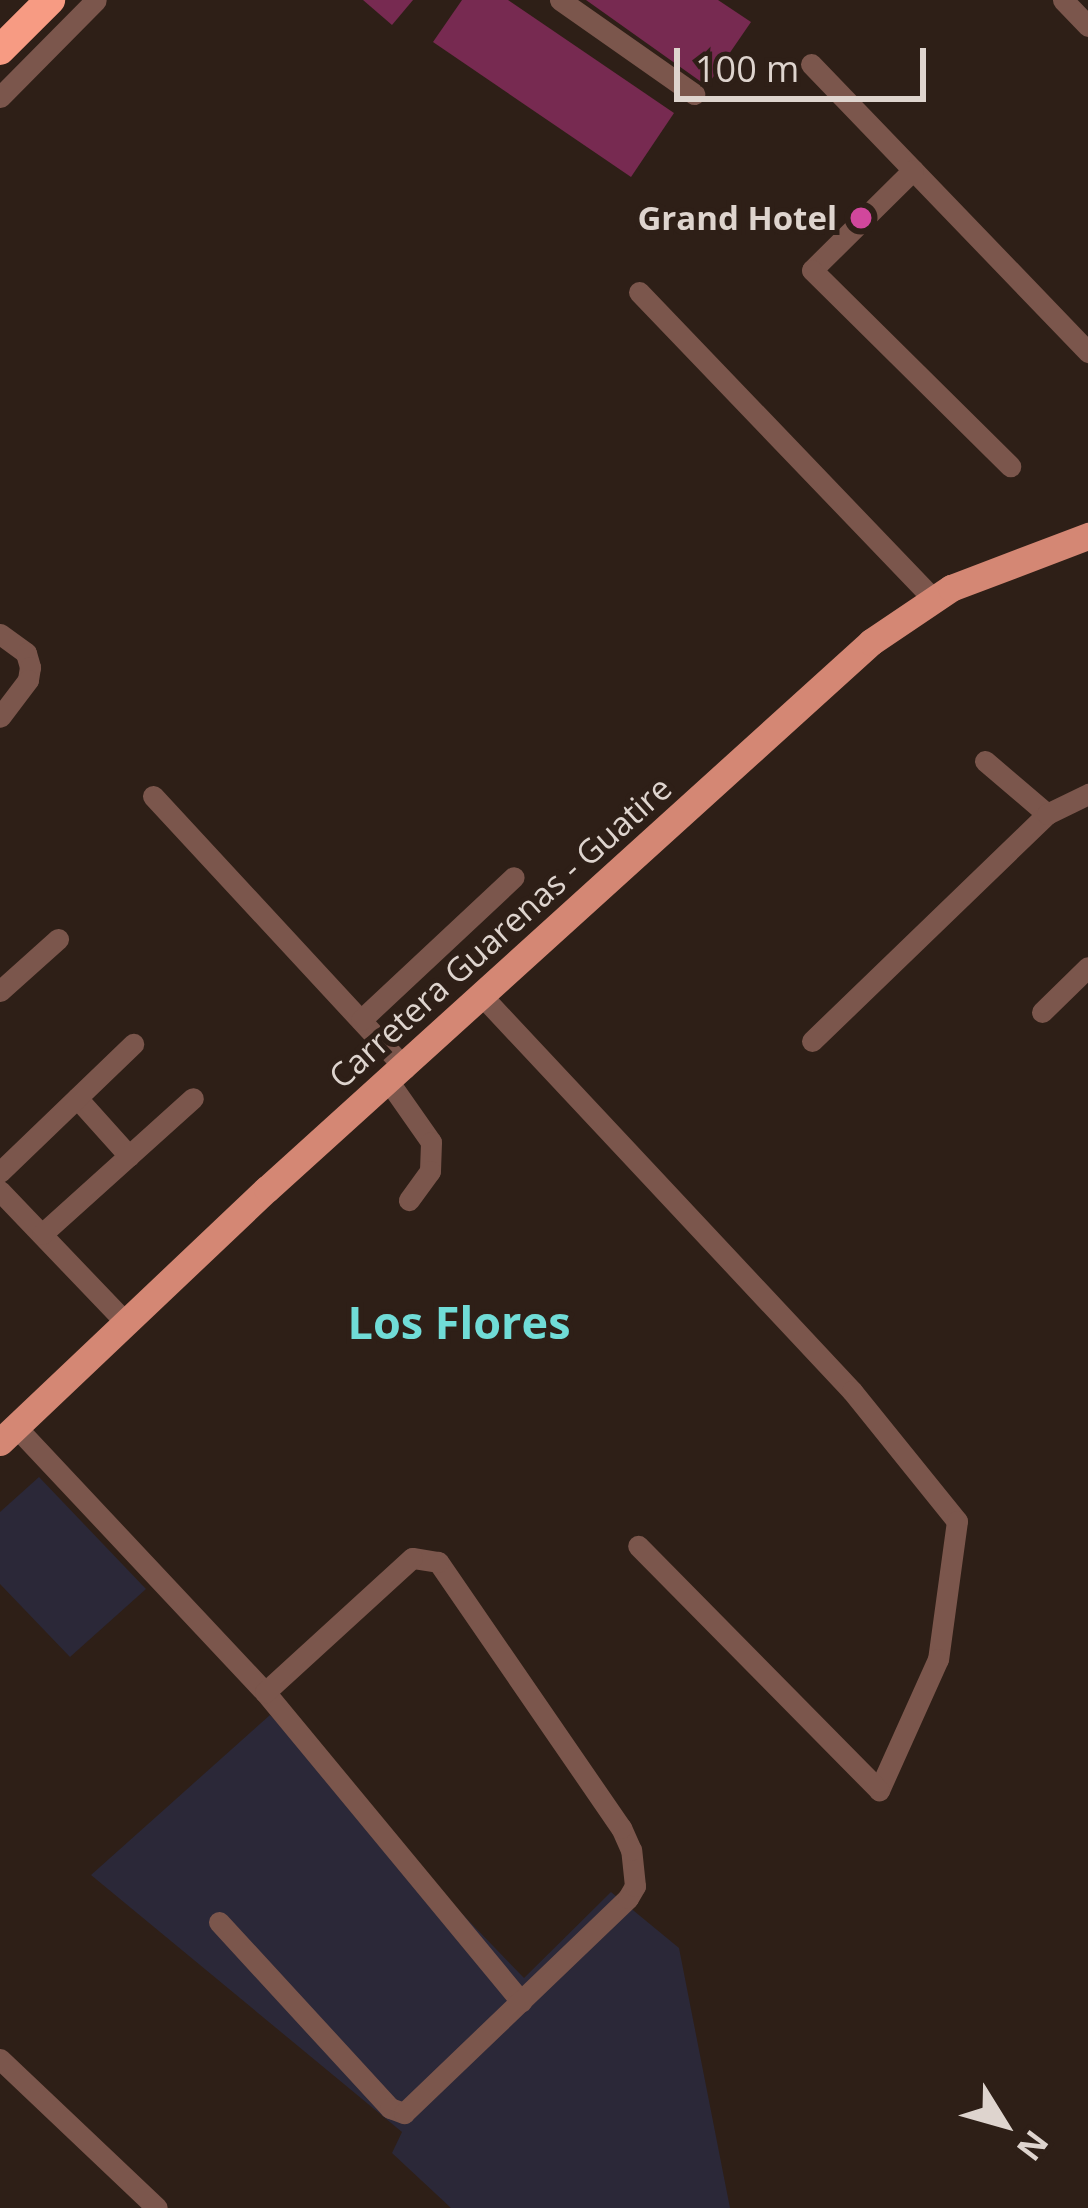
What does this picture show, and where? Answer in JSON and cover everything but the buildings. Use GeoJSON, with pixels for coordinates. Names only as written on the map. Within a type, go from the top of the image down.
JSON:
{"type":"FeatureCollection","features":[{"type":"Feature","properties":{"kind":"highway"},"geometry":{"type":"LineString","coordinates":[[0,50],[50,0]]}},
{"type":"Feature","properties":{"kind":"main road","name":"Carretera Guarenas - Guatire"},"geometry":{"type":"LineString","coordinates":[[8,1434],[871,642],[932,599],[994,567],[1088,536]]}},
{"type":"Feature","properties":{"kind":"street"},"geometry":{"type":"LineString","coordinates":[[0,97],[96,0]]}},
{"type":"Feature","properties":{"kind":"street"},"geometry":{"type":"LineString","coordinates":[[560,0],[694,94]]}},
{"type":"Feature","properties":{"kind":"street"},"geometry":{"type":"LineString","coordinates":[[1064,0],[1088,26]]}},
{"type":"Feature","properties":{"kind":"street"},"geometry":{"type":"LineString","coordinates":[[811,64],[1088,352]]}},
{"type":"Feature","properties":{"kind":"street"},"geometry":{"type":"LineString","coordinates":[[914,170],[812,270],[1010,466]]}},
{"type":"Feature","properties":{"kind":"street"},"geometry":{"type":"LineString","coordinates":[[639,292],[932,599]]}},
{"type":"Feature","properties":{"kind":"street"},"geometry":{"type":"LineString","coordinates":[[0,634],[26,653],[30,667],[28,680],[0,717]]}},
{"type":"Feature","properties":{"kind":"street"},"geometry":{"type":"LineString","coordinates":[[985,761],[1047,814]]}},
{"type":"Feature","properties":{"kind":"street"},"geometry":{"type":"LineString","coordinates":[[812,1041],[1047,814],[1088,794]]}},
{"type":"Feature","properties":{"kind":"street"},"geometry":{"type":"LineString","coordinates":[[153,796],[361,1021],[397,1075],[430,1142],[430,1171],[409,1200]]}},
{"type":"Feature","properties":{"kind":"street"},"geometry":{"type":"LineString","coordinates":[[361,1021],[514,878]]}},
{"type":"Feature","properties":{"kind":"street"},"geometry":{"type":"LineString","coordinates":[[0,991],[58,939]]}},
{"type":"Feature","properties":{"kind":"street"},"geometry":{"type":"LineString","coordinates":[[1042,1012],[1088,967]]}},
{"type":"Feature","properties":{"kind":"street"},"geometry":{"type":"LineString","coordinates":[[483,998],[852,1391],[957,1521],[938,1659],[879,1790],[638,1546]]}},
{"type":"Feature","properties":{"kind":"street"},"geometry":{"type":"LineString","coordinates":[[0,1172],[133,1044]]}},
{"type":"Feature","properties":{"kind":"street"},"geometry":{"type":"LineString","coordinates":[[77,1098],[129,1156]]}},
{"type":"Feature","properties":{"kind":"street"},"geometry":{"type":"LineString","coordinates":[[41,1234],[194,1098]]}},
{"type":"Feature","properties":{"kind":"street"},"geometry":{"type":"LineString","coordinates":[[0,1190],[125,1322]]}},
{"type":"Feature","properties":{"kind":"street"},"geometry":{"type":"LineString","coordinates":[[8,1434],[265,1692],[521,2002]]}},
{"type":"Feature","properties":{"kind":"street"},"geometry":{"type":"LineString","coordinates":[[219,1922],[398,2112],[410,2109],[628,1898],[636,1873],[621,1828],[455,1580],[438,1562],[412,1558],[265,1692]]}},
{"type":"Feature","properties":{"kind":"street"},"geometry":{"type":"LineString","coordinates":[[0,2059],[158,2208]]}},
{"type":"Feature","properties":{"kind":"shaded area"},"geometry":{"type":"Polygon","coordinates":[[[39,1477],[146,1589],[70,1657],[0,1584],[0,1512],[39,1477]]]}},
{"type":"Feature","properties":{"kind":"shaded area"},"geometry":{"type":"Polygon","coordinates":[[[270,1715],[524,1978],[611,1892],[679,1948],[730,2208],[451,2208],[392,2153],[402,2132],[91,1875],[270,1715]]]}},
{"type":"Feature","properties":{"kind":"place","name":"Grand Hotel"},"geometry":{"type":"Point","coordinates":[861,218]}},
{"type":"Feature","properties":{"kind":"district","name":"Los Flores"},"geometry":{"type":"Point","coordinates":[459,1322]}}]}
